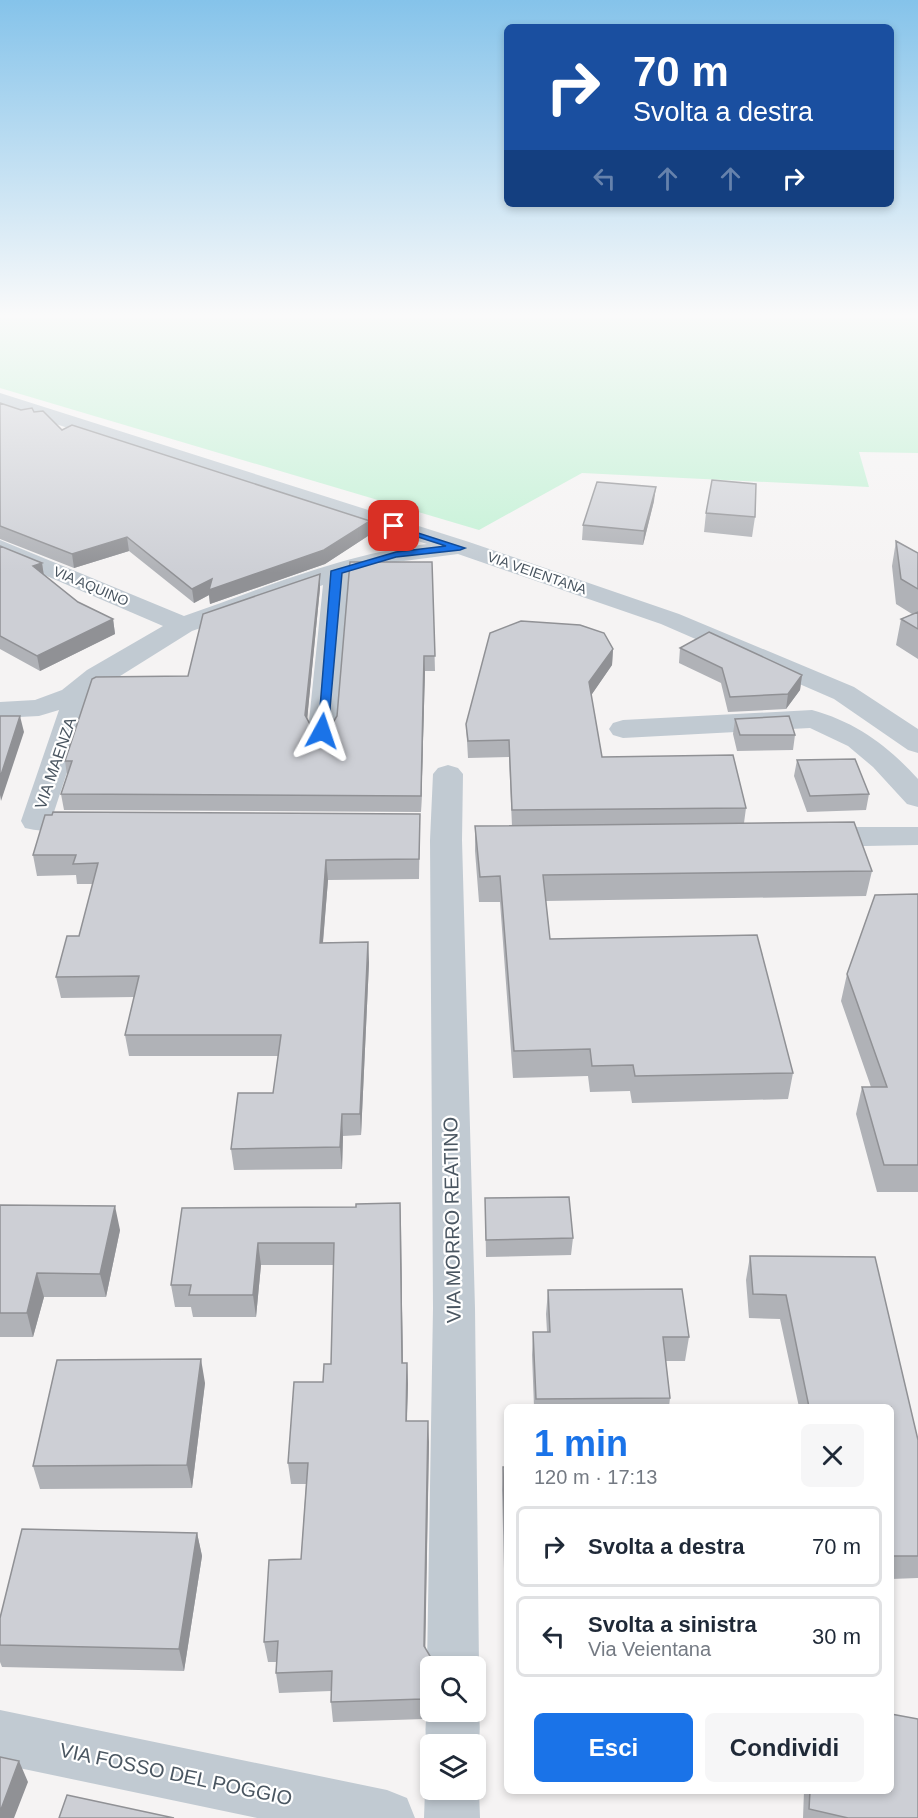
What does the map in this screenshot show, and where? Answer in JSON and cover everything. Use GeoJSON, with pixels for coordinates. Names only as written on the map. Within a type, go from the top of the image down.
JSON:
{"type":"FeatureCollection","features":[{"type":"Feature","properties":{"kind":"street","name":"VIA VEIENTANA"},"geometry":{"type":"LineString","coordinates":[[12,403],[460,548],[670,619],[844,693],[904,732],[918,744]]}},
{"type":"Feature","properties":{"kind":"street"},"geometry":{"type":"LineString","coordinates":[[0,422],[52,415]]}},
{"type":"Feature","properties":{"kind":"street","name":"VIA AQUINO"},"geometry":{"type":"LineString","coordinates":[[0,547],[183,625]]}},
{"type":"Feature","properties":{"kind":"street"},"geometry":{"type":"LineString","coordinates":[[0,710],[39,708],[80,691],[97,676],[183,625],[337,571],[396,555],[460,548]]}},
{"type":"Feature","properties":{"kind":"street"},"geometry":{"type":"LineString","coordinates":[[322,731],[337,571]]}},
{"type":"Feature","properties":{"kind":"street","name":"VIA MAENZA"},"geometry":{"type":"LineString","coordinates":[[80,691],[36,820],[118,821]]}},
{"type":"Feature","properties":{"kind":"street"},"geometry":{"type":"LineString","coordinates":[[623,729],[812,719],[839,729],[872,750],[886,761],[918,798]]}},
{"type":"Feature","properties":{"kind":"street","name":"VIA MORRO REATINO"},"geometry":{"type":"LineString","coordinates":[[448,774],[454,1308],[453,1656]]}},
{"type":"Feature","properties":{"kind":"street"},"geometry":{"type":"LineString","coordinates":[[787,837],[918,836]]}},
{"type":"Feature","properties":{"kind":"street","name":"VIA FOSSO DEL POGGIO"},"geometry":{"type":"LineString","coordinates":[[0,1737],[387,1818]]}},
{"type":"Feature","properties":{"kind":"street"},"geometry":{"type":"LineString","coordinates":[[452,1800],[452,1818]]}},
{"type":"Feature","properties":{"kind":"green space"},"geometry":{"type":"Polygon","coordinates":[[[50,403],[918,403],[918,453],[859,452],[869,487],[582,473],[479,530],[50,403]]]}},
{"type":"Feature","properties":{"kind":"building"},"geometry":{"type":"Polygon","coordinates":[[[0,403],[21,410],[32,408],[34,412],[43,411],[62,430],[72,425],[370,521],[324,550],[209,590],[212,579],[192,589],[127,537],[72,554],[0,526],[0,403]]]}},
{"type":"Feature","properties":{"kind":"building"},"geometry":{"type":"Polygon","coordinates":[[[712,480],[756,484],[755,517],[706,513],[712,480]]]}},
{"type":"Feature","properties":{"kind":"building"},"geometry":{"type":"Polygon","coordinates":[[[597,482],[656,487],[644,531],[583,525],[597,482]]]}},
{"type":"Feature","properties":{"kind":"building"},"geometry":{"type":"Polygon","coordinates":[[[896,541],[918,553],[918,589],[901,579],[896,541]]]}},
{"type":"Feature","properties":{"kind":"building"},"geometry":{"type":"Polygon","coordinates":[[[0,546],[42,563],[33,566],[78,602],[113,619],[37,656],[0,636],[0,546]]]}},
{"type":"Feature","properties":{"kind":"building"},"geometry":{"type":"Polygon","coordinates":[[[350,562],[432,562],[435,656],[424,656],[421,796],[61,794],[72,761],[65,761],[92,679],[96,677],[188,676],[203,614],[320,574],[305,715],[310,724],[322,727],[332,724],[337,716],[350,562]]]}},
{"type":"Feature","properties":{"kind":"building"},"geometry":{"type":"Polygon","coordinates":[[[918,612],[918,629],[901,619],[918,612]]]}},
{"type":"Feature","properties":{"kind":"building"},"geometry":{"type":"Polygon","coordinates":[[[521,621],[580,625],[604,633],[613,649],[589,682],[602,757],[733,755],[746,808],[512,810],[509,740],[468,741],[466,724],[490,633],[521,621]]]}},
{"type":"Feature","properties":{"kind":"building"},"geometry":{"type":"Polygon","coordinates":[[[709,632],[802,675],[788,694],[730,697],[722,668],[680,648],[709,632]]]}},
{"type":"Feature","properties":{"kind":"building"},"geometry":{"type":"Polygon","coordinates":[[[0,716],[20,716],[0,778],[0,716]]]}},
{"type":"Feature","properties":{"kind":"building"},"geometry":{"type":"Polygon","coordinates":[[[789,716],[795,735],[740,735],[735,719],[789,716]]]}},
{"type":"Feature","properties":{"kind":"building"},"geometry":{"type":"Polygon","coordinates":[[[855,759],[869,794],[810,796],[797,760],[855,759]]]}},
{"type":"Feature","properties":{"kind":"building"},"geometry":{"type":"Polygon","coordinates":[[[53,812],[420,814],[419,859],[326,860],[320,943],[368,942],[360,1114],[342,1114],[340,1147],[231,1149],[238,1093],[273,1093],[281,1035],[125,1035],[139,976],[56,977],[67,936],[79,936],[98,863],[73,864],[76,855],[33,855],[45,815],[52,815],[53,812]]]}},
{"type":"Feature","properties":{"kind":"building"},"geometry":{"type":"Polygon","coordinates":[[[854,822],[872,871],[543,875],[550,939],[757,935],[793,1073],[635,1076],[633,1065],[592,1066],[590,1049],[514,1051],[500,876],[480,877],[475,826],[854,822]]]}},
{"type":"Feature","properties":{"kind":"building"},"geometry":{"type":"Polygon","coordinates":[[[918,894],[918,1165],[884,1165],[862,1087],[887,1087],[847,974],[875,895],[918,894]]]}},
{"type":"Feature","properties":{"kind":"building"},"geometry":{"type":"Polygon","coordinates":[[[569,1197],[573,1238],[486,1240],[485,1198],[569,1197]]]}},
{"type":"Feature","properties":{"kind":"building"},"geometry":{"type":"Polygon","coordinates":[[[400,1203],[402,1363],[407,1363],[406,1421],[428,1421],[424,1646],[430,1656],[420,1656],[420,1699],[331,1702],[332,1671],[276,1673],[278,1641],[264,1642],[269,1560],[301,1559],[308,1463],[288,1463],[294,1382],[323,1382],[324,1364],[331,1364],[334,1243],[258,1243],[253,1295],[189,1295],[191,1285],[171,1285],[182,1208],[356,1207],[356,1204],[400,1203]]]}},
{"type":"Feature","properties":{"kind":"building"},"geometry":{"type":"Polygon","coordinates":[[[0,1205],[115,1206],[100,1274],[37,1273],[27,1313],[0,1313],[0,1205]]]}},
{"type":"Feature","properties":{"kind":"building"},"geometry":{"type":"Polygon","coordinates":[[[750,1256],[875,1257],[918,1440],[918,1556],[894,1556],[894,1404],[808,1404],[786,1295],[753,1294],[750,1256]]]}},
{"type":"Feature","properties":{"kind":"building"},"geometry":{"type":"Polygon","coordinates":[[[682,1289],[689,1337],[663,1337],[670,1398],[536,1399],[533,1332],[550,1332],[548,1290],[682,1289]]]}},
{"type":"Feature","properties":{"kind":"building"},"geometry":{"type":"Polygon","coordinates":[[[201,1359],[187,1465],[33,1466],[57,1360],[201,1359]]]}},
{"type":"Feature","properties":{"kind":"building"},"geometry":{"type":"Polygon","coordinates":[[[22,1529],[197,1533],[179,1649],[0,1645],[0,1618],[22,1529]]]}},
{"type":"Feature","properties":{"kind":"building"},"geometry":{"type":"Polygon","coordinates":[[[894,1715],[918,1719],[918,1818],[848,1818],[809,1809],[810,1794],[894,1794],[894,1715]]]}},
{"type":"Feature","properties":{"kind":"building"},"geometry":{"type":"Polygon","coordinates":[[[0,1757],[19,1761],[0,1812],[0,1757]]]}},
{"type":"Feature","properties":{"kind":"building"},"geometry":{"type":"Polygon","coordinates":[[[67,1795],[174,1818],[59,1818],[67,1795]]]}},
{"type":"Feature","properties":{"kind":"route"},"geometry":{"type":"LineString","coordinates":[[322,731],[337,571],[378,558],[460,548],[394,526]]}}]}
